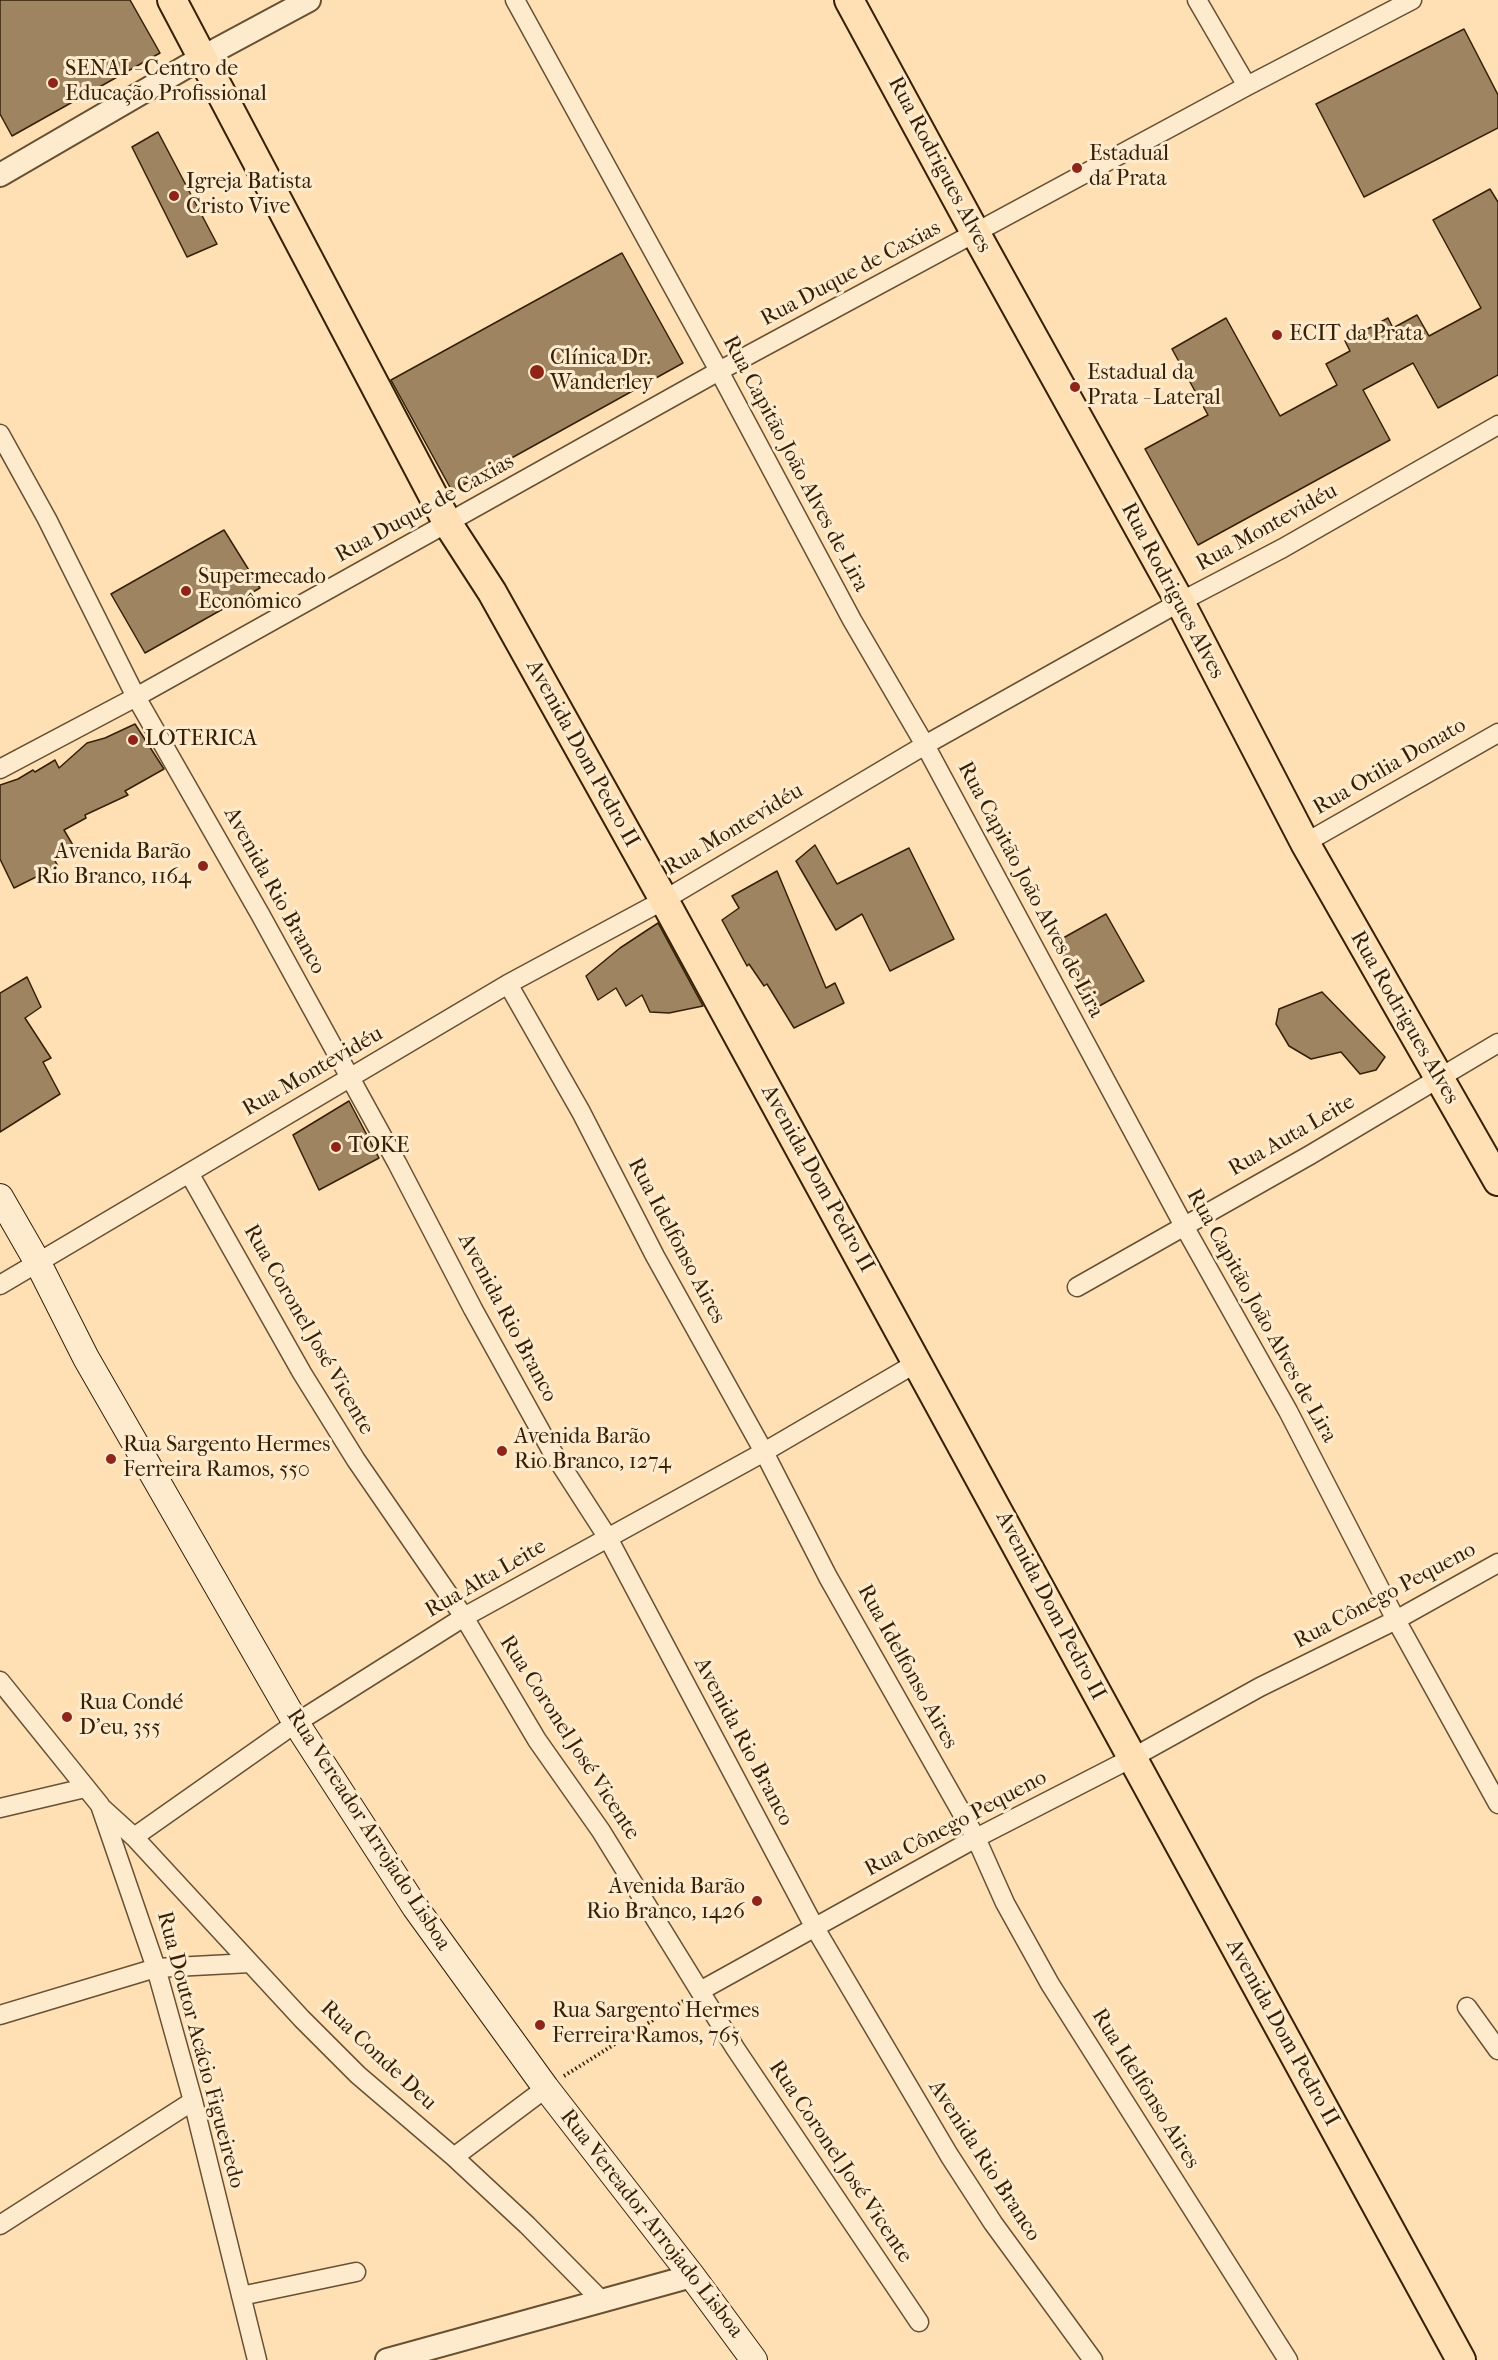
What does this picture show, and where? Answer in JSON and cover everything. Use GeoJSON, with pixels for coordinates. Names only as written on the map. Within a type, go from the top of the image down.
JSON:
{"type":"FeatureCollection","features":[{"type":"Feature","properties":{"kind":"main road","name":"Avenida Dom Pedro II"},"geometry":{"type":"LineString","coordinates":[[172,0],[448,524],[492,592],[664,900],[1461,2360]]}},
{"type":"Feature","properties":{"kind":"main road","name":"Rua Rodrigues Alves"},"geometry":{"type":"LineString","coordinates":[[849,0],[1180,602],[1305,843],[1498,1181]]}},
{"type":"Feature","properties":{"kind":"main road","name":"Rua Vereador Arrojado Lisboa"},"geometry":{"type":"LineString","coordinates":[[1,1200],[38,1263],[86,1358],[296,1723],[415,1907],[546,2088],[693,2276],[754,2360]]}},
{"type":"Feature","properties":{"kind":"street"},"geometry":{"type":"LineString","coordinates":[[0,175],[203,57],[309,0]]}},
{"type":"Feature","properties":{"kind":"street","name":"Rua Capitão João Alves de Lira"},"geometry":{"type":"LineString","coordinates":[[515,0],[719,371],[852,620],[925,745],[1184,1226],[1288,1410],[1396,1620],[1498,1804]]}},
{"type":"Feature","properties":{"kind":"street"},"geometry":{"type":"LineString","coordinates":[[1197,0],[1247,86]]}},
{"type":"Feature","properties":{"kind":"street","name":"Rua Duque de Caxias"},"geometry":{"type":"LineString","coordinates":[[0,768],[136,697],[719,371],[1247,86],[1412,0]]}},
{"type":"Feature","properties":{"kind":"street","name":"Rua Montevidéu"},"geometry":{"type":"LineString","coordinates":[[0,1285],[508,984],[664,900],[925,745],[1180,602],[1283,548],[1498,425]]}},
{"type":"Feature","properties":{"kind":"street","name":"Avenida Rio Branco"},"geometry":{"type":"LineString","coordinates":[[0,434],[46,519],[136,697],[350,1077],[550,1448],[608,1538],[814,1928],[949,2155],[1000,2232],[1092,2360]]}},
{"type":"Feature","properties":{"kind":"street","name":"Rua Otilia Donato"},"geometry":{"type":"LineString","coordinates":[[1305,843],[1498,733]]}},
{"type":"Feature","properties":{"kind":"street","name":"Rua Idelfonso Aires"},"geometry":{"type":"LineString","coordinates":[[508,984],[581,1112],[655,1256],[764,1452],[828,1577],[976,1838],[1005,1903],[1050,1984],[1288,2360]]}},
{"type":"Feature","properties":{"kind":"street","name":"Rua Auta Leite"},"geometry":{"type":"LineString","coordinates":[[1077,1287],[1310,1155],[1498,1043]]}},
{"type":"Feature","properties":{"kind":"street","name":"Rua Coronel José Vicente"},"geometry":{"type":"LineString","coordinates":[[189,1173],[302,1373],[356,1460],[464,1617],[537,1740],[601,1831],[798,2145],[919,2322]]}},
{"type":"Feature","properties":{"kind":"street","name":"Rua Alta Leite"},"geometry":{"type":"LineString","coordinates":[[134,1837],[296,1723],[464,1617],[764,1452],[918,1362]]}},
{"type":"Feature","properties":{"kind":"street","name":"Rua Cônego Pequeno"},"geometry":{"type":"LineString","coordinates":[[700,1991],[976,1838],[1132,1758],[1260,1687],[1396,1620],[1498,1563]]}},
{"type":"Feature","properties":{"kind":"street","name":"Rua Doutor Acácio Figueiredo"},"geometry":{"type":"LineString","coordinates":[[0,1681],[100,1805],[156,1968],[193,2101],[257,2360]]}},
{"type":"Feature","properties":{"kind":"street"},"geometry":{"type":"LineString","coordinates":[[0,1808],[85,1788]]}},
{"type":"Feature","properties":{"kind":"street"},"geometry":{"type":"LineString","coordinates":[[100,1805],[134,1837]]}},
{"type":"Feature","properties":{"kind":"street","name":"Rua Conde Deu"},"geometry":{"type":"LineString","coordinates":[[134,1837],[250,1963],[358,2075],[454,2157],[527,2225],[601,2300]]}},
{"type":"Feature","properties":{"kind":"street"},"geometry":{"type":"LineString","coordinates":[[0,2015],[156,1968],[250,1963]]}},
{"type":"Feature","properties":{"kind":"street"},"geometry":{"type":"LineString","coordinates":[[1467,2007],[1498,2050]]}},
{"type":"Feature","properties":{"kind":"street"},"geometry":{"type":"LineString","coordinates":[[454,2157],[546,2088]]}},
{"type":"Feature","properties":{"kind":"street"},"geometry":{"type":"LineString","coordinates":[[0,2225],[193,2101]]}},
{"type":"Feature","properties":{"kind":"street"},"geometry":{"type":"LineString","coordinates":[[241,2296],[356,2272]]}},
{"type":"Feature","properties":{"kind":"street"},"geometry":{"type":"LineString","coordinates":[[387,2360],[693,2276]]}},
{"type":"Feature","properties":{"kind":"path"},"geometry":{"type":"LineString","coordinates":[[546,2088],[700,1991]]}},
{"type":"Feature","properties":{"kind":"building","name":"SENAI - Centro de Educação Profissional"},"geometry":{"type":"Polygon","coordinates":[[[0,0],[130,0],[160,53],[12,136],[0,114],[0,0]]]}},
{"type":"Feature","properties":{"kind":"building"},"geometry":{"type":"Polygon","coordinates":[[[1464,29],[1498,95],[1498,128],[1364,197],[1316,104],[1464,29]]]}},
{"type":"Feature","properties":{"kind":"building","name":"Igreja Batista Cristo Vive"},"geometry":{"type":"Polygon","coordinates":[[[158,132],[217,244],[187,257],[132,147],[158,132]]]}},
{"type":"Feature","properties":{"kind":"building"},"geometry":{"type":"Polygon","coordinates":[[[1490,189],[1498,202],[1498,375],[1438,408],[1413,363],[1363,390],[1390,440],[1198,545],[1145,449],[1208,415],[1172,349],[1226,318],[1280,416],[1337,385],[1326,364],[1350,351],[1345,341],[1388,318],[1393,328],[1417,315],[1429,336],[1481,308],[1433,220],[1490,189]]]}},
{"type":"Feature","properties":{"kind":"building","name":"Clínica Dr. Wanderley"},"geometry":{"type":"Polygon","coordinates":[[[622,253],[683,363],[452,491],[391,380],[622,253]]]}},
{"type":"Feature","properties":{"kind":"building","name":"Supermecado Econômico"},"geometry":{"type":"Polygon","coordinates":[[[224,530],[260,588],[145,653],[111,594],[224,530]]]}},
{"type":"Feature","properties":{"kind":"building"},"geometry":{"type":"Polygon","coordinates":[[[135,724],[164,769],[125,791],[128,795],[85,815],[86,818],[64,830],[74,847],[54,859],[58,866],[14,888],[0,859],[0,785],[18,779],[33,770],[35,772],[55,760],[59,768],[87,743],[105,738],[135,724]]]}},
{"type":"Feature","properties":{"kind":"building"},"geometry":{"type":"Polygon","coordinates":[[[815,845],[837,884],[909,848],[954,939],[890,971],[862,914],[836,930],[796,861],[815,845]]]}},
{"type":"Feature","properties":{"kind":"building"},"geometry":{"type":"Polygon","coordinates":[[[777,871],[826,988],[835,983],[844,1003],[794,1028],[767,984],[764,986],[749,964],[747,966],[722,920],[739,908],[732,896],[777,871]]]}},
{"type":"Feature","properties":{"kind":"building"},"geometry":{"type":"Polygon","coordinates":[[[1106,914],[1144,981],[1094,1009],[1056,942],[1106,914]]]}},
{"type":"Feature","properties":{"kind":"building"},"geometry":{"type":"Polygon","coordinates":[[[658,923],[703,1006],[669,1013],[650,1012],[642,995],[626,1006],[616,988],[598,1000],[586,976],[620,948],[658,923]]]}},
{"type":"Feature","properties":{"kind":"building"},"geometry":{"type":"Polygon","coordinates":[[[27,977],[41,1007],[25,1018],[51,1058],[43,1062],[60,1094],[0,1132],[0,993],[27,977]]]}},
{"type":"Feature","properties":{"kind":"building"},"geometry":{"type":"Polygon","coordinates":[[[1322,992],[1385,1057],[1376,1070],[1360,1074],[1341,1052],[1311,1059],[1289,1046],[1276,1024],[1279,1009],[1322,992]]]}},
{"type":"Feature","properties":{"kind":"building","name":"TOKE"},"geometry":{"type":"Polygon","coordinates":[[[349,1101],[379,1158],[319,1190],[293,1135],[349,1101]]]}},
{"type":"Feature","properties":{"kind":"place","name":"SENAI - Centro de Educação Profissional"},"geometry":{"type":"Point","coordinates":[53,83]}},
{"type":"Feature","properties":{"kind":"place","name":"Estadual da Prata"},"geometry":{"type":"Point","coordinates":[1077,168]}},
{"type":"Feature","properties":{"kind":"place","name":"Igreja Batista Cristo Vive"},"geometry":{"type":"Point","coordinates":[174,196]}},
{"type":"Feature","properties":{"kind":"place","name":"ECIT da Prata"},"geometry":{"type":"Point","coordinates":[1277,335]}},
{"type":"Feature","properties":{"kind":"place","name":"Clínica Dr. Wanderley"},"geometry":{"type":"Point","coordinates":[537,372]}},
{"type":"Feature","properties":{"kind":"place","name":"Estadual da Prata - Lateral"},"geometry":{"type":"Point","coordinates":[1075,387]}},
{"type":"Feature","properties":{"kind":"place","name":"Supermecado Econômico"},"geometry":{"type":"Point","coordinates":[186,591]}},
{"type":"Feature","properties":{"kind":"place","name":"LOTERICA"},"geometry":{"type":"Point","coordinates":[133,740]}},
{"type":"Feature","properties":{"kind":"place","name":"Avenida Barão Rio Branco, 1164"},"geometry":{"type":"Point","coordinates":[203,866]}},
{"type":"Feature","properties":{"kind":"place","name":"TOKE"},"geometry":{"type":"Point","coordinates":[336,1147]}},
{"type":"Feature","properties":{"kind":"place","name":"Avenida Barão Rio Branco, 1274"},"geometry":{"type":"Point","coordinates":[502,1451]}},
{"type":"Feature","properties":{"kind":"place","name":"Rua Sargento Hermes Ferreira Ramos, 550"},"geometry":{"type":"Point","coordinates":[111,1459]}},
{"type":"Feature","properties":{"kind":"place","name":"Rua Condé D'eu, 355"},"geometry":{"type":"Point","coordinates":[67,1717]}},
{"type":"Feature","properties":{"kind":"place","name":"Avenida Barão Rio Branco, 1426"},"geometry":{"type":"Point","coordinates":[757,1901]}},
{"type":"Feature","properties":{"kind":"place","name":"Rua Sargento Hermes Ferreira Ramos, 765"},"geometry":{"type":"Point","coordinates":[540,2025]}}]}
